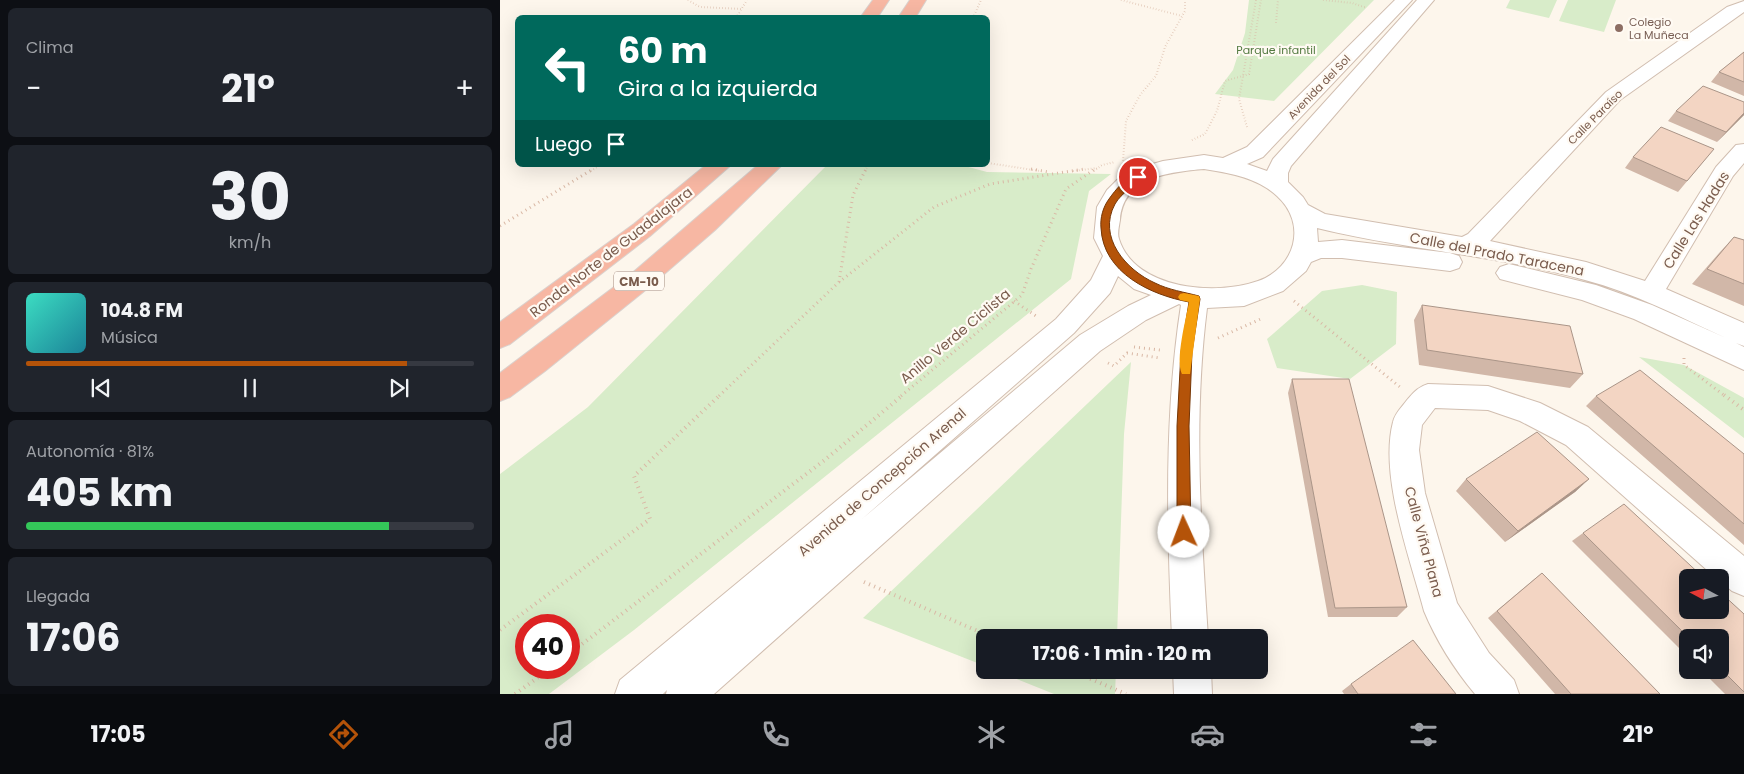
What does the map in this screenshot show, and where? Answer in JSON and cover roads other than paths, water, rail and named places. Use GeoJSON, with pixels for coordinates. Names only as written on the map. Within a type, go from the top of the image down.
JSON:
{"type":"FeatureCollection","features":[{"type":"Feature","properties":{"kind":"highway"},"geometry":{"type":"LineString","coordinates":[[870,15],[881,0]]}},
{"type":"Feature","properties":{"kind":"highway"},"geometry":{"type":"LineString","coordinates":[[908,15],[918,0]]}},
{"type":"Feature","properties":{"kind":"highway","name":"Ronda Norte de Guadalajara"},"geometry":{"type":"LineString","coordinates":[[500,337],[642,230],[718,167]]}},
{"type":"Feature","properties":{"kind":"highway","name":"CM-10"},"geometry":{"type":"LineString","coordinates":[[500,389],[602,311],[684,244],[769,167]]}},
{"type":"Feature","properties":{"kind":"street","name":"Avenida del Sol"},"geometry":{"type":"LineString","coordinates":[[1227,165],[1255,152],[1404,0]]}},
{"type":"Feature","properties":{"kind":"street","name":"Avenida del Sol"},"geometry":{"type":"LineString","coordinates":[[1277,186],[1277,173],[1280,164],[1426,0]]}},
{"type":"Feature","properties":{"kind":"street","name":"Calle Paraíso"},"geometry":{"type":"LineString","coordinates":[[1462,246],[1477,240],[1613,96],[1733,10],[1744,6]]}},
{"type":"Feature","properties":{"kind":"street","name":"Calle Las Hadas"},"geometry":{"type":"LineString","coordinates":[[1651,293],[1724,172],[1744,150]]}},
{"type":"Feature","properties":{"kind":"street"},"geometry":{"type":"LineString","coordinates":[[1204,162],[1227,165],[1262,177],[1277,186],[1301,211],[1306,226],[1307,241],[1303,256],[1292,272],[1275,285],[1252,295],[1225,300],[1185,297],[1143,281],[1129,272],[1115,257],[1106,239],[1105,221],[1110,204],[1136,167],[1157,168],[1180,163],[1204,162]]}},
{"type":"Feature","properties":{"kind":"street","name":"Calle del Prado Taracena"},"geometry":{"type":"LineString","coordinates":[[1301,211],[1318,220],[1343,226],[1541,260],[1587,272],[1651,293],[1744,335]]}},
{"type":"Feature","properties":{"kind":"street","name":"Calle del Prado Taracena"},"geometry":{"type":"LineString","coordinates":[[1303,256],[1320,250],[1342,249],[1462,264],[1536,279],[1587,292],[1643,312],[1744,359]]}},
{"type":"Feature","properties":{"kind":"street","name":"Avenida de Concepción Arenal"},"geometry":{"type":"LineString","coordinates":[[685,694],[832,568],[1072,339],[1115,257]]}},
{"type":"Feature","properties":{"kind":"street"},"geometry":{"type":"LineString","coordinates":[[1185,297],[1186,352],[1183,426],[1183,514],[1189,629]]}},
{"type":"Feature","properties":{"kind":"street","name":"Avenida de Concepción Arenal"},"geometry":{"type":"LineString","coordinates":[[634,694],[1072,339],[1137,313],[1185,297]]}},
{"type":"Feature","properties":{"kind":"street","name":"Calle Viña Plana"},"geometry":{"type":"LineString","coordinates":[[1500,694],[1476,666],[1442,611],[1409,493],[1404,450],[1408,421],[1428,396],[1488,398],[1530,412],[1577,436],[1744,579]]}},
{"type":"Feature","properties":{"kind":"street"},"geometry":{"type":"LineString","coordinates":[[1193,679],[1194,694]]}},
{"type":"Feature","properties":{"kind":"place","name":"Colegio La Muñeca"},"geometry":{"type":"Point","coordinates":[1619,28]}},
{"type":"Feature","properties":{"kind":"park label","name":"Parque infantil"},"geometry":{"type":"Point","coordinates":[1276,50]}}]}
